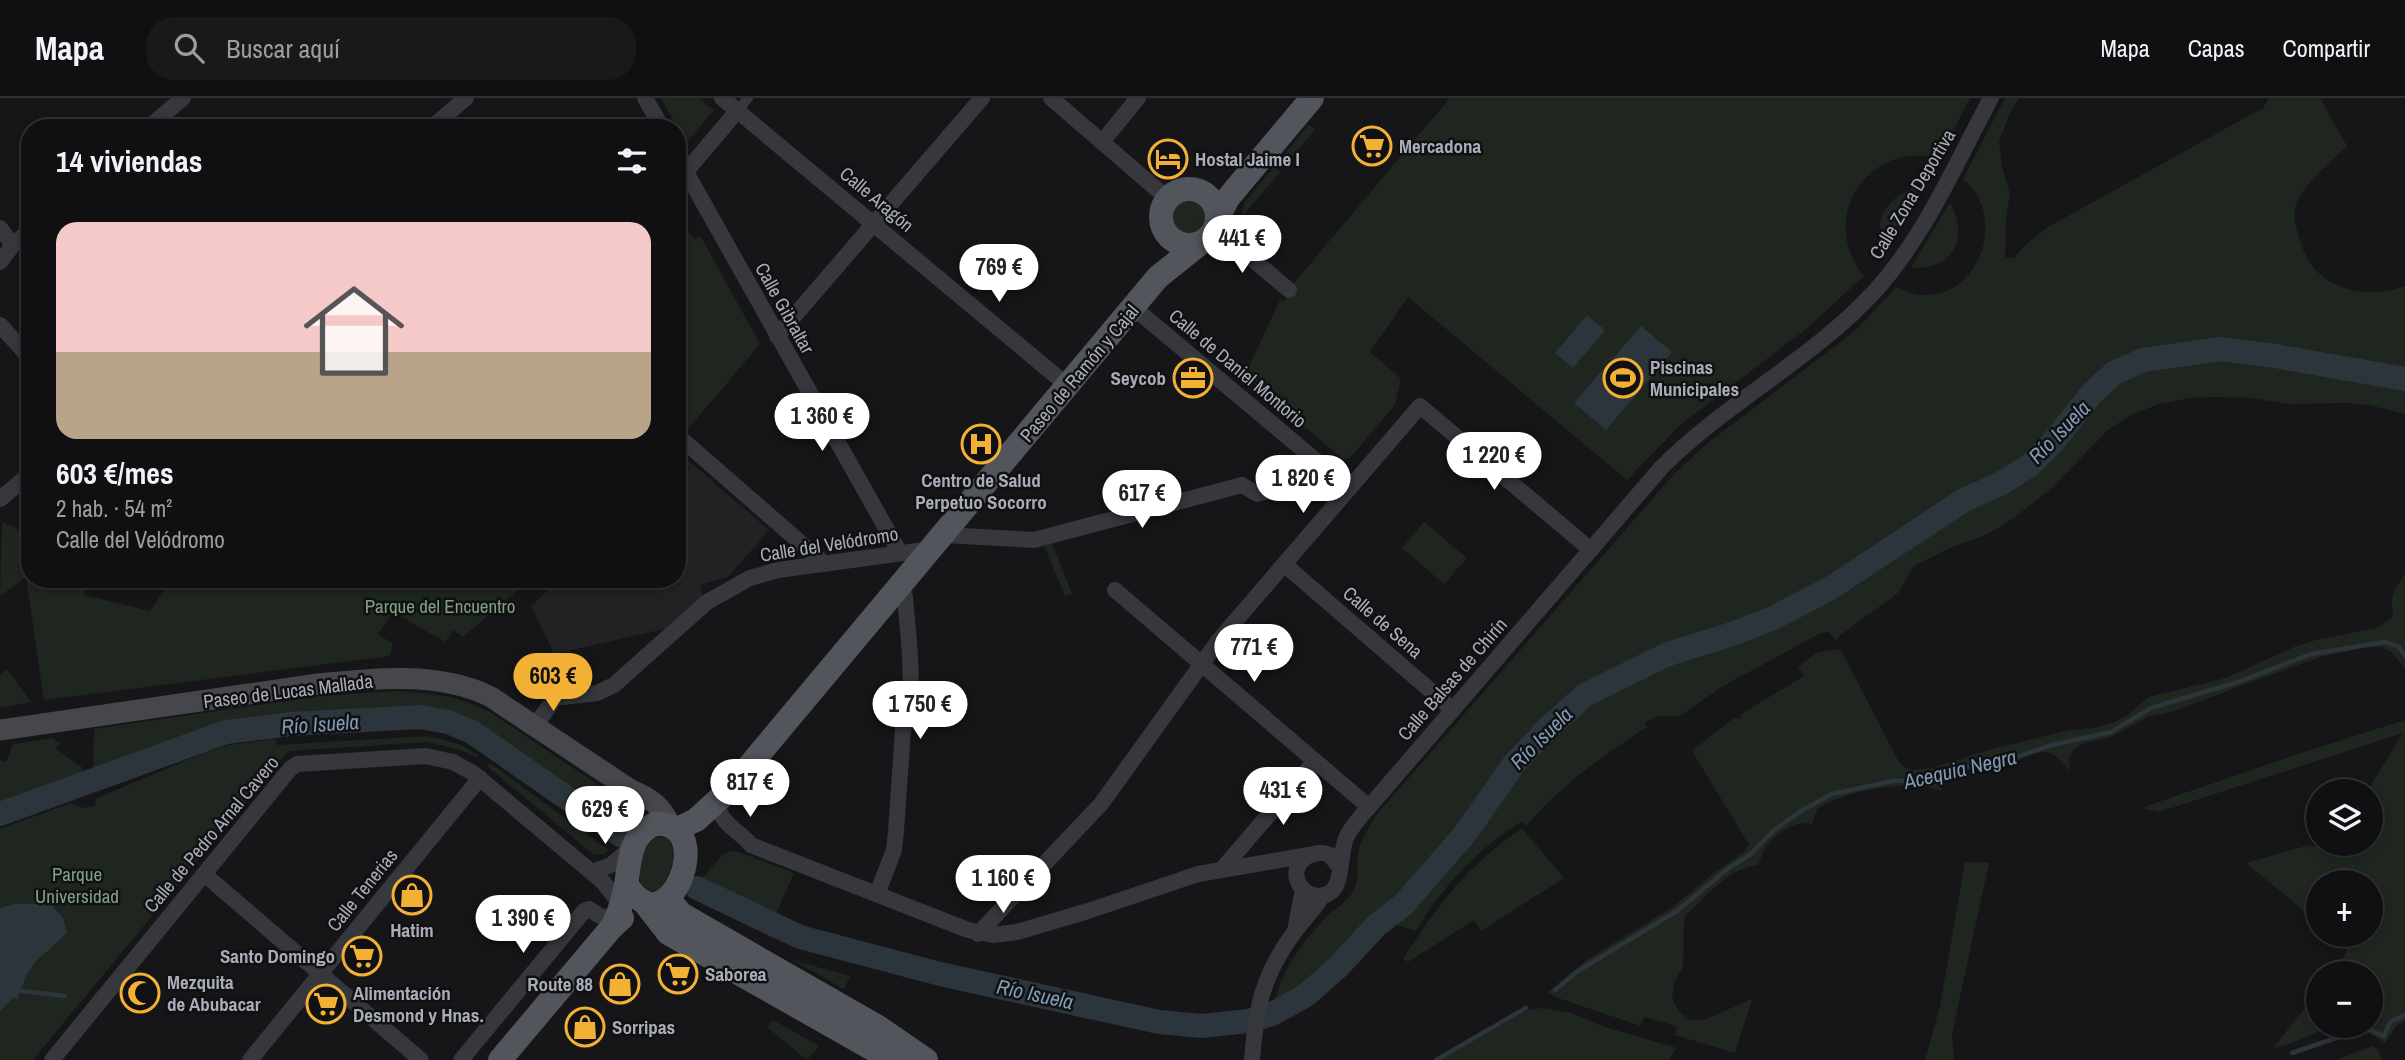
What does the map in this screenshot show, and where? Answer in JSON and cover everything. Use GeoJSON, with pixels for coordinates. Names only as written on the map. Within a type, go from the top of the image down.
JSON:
{"type":"FeatureCollection","features":[{"type":"Feature","properties":{"kind":"main road"},"geometry":{"type":"LineString","coordinates":[[1197,190],[1211,200],[1216,209],[1211,231],[1191,245],[1181,244],[1167,235],[1162,226],[1161,215],[1168,199],[1181,191],[1218,187],[1228,180],[1298,98]]}},
{"type":"Feature","properties":{"kind":"main road","name":"Paseo de Ramón y Cajal"},"geometry":{"type":"LineString","coordinates":[[500,1060],[630,904],[678,885],[685,864],[724,800],[1158,276],[1211,231],[1232,193],[1312,98]]}},
{"type":"Feature","properties":{"kind":"main road","name":"Paseo de Ramón y Cajal"},"geometry":{"type":"LineString","coordinates":[[1158,276],[1166,256],[1167,235]]}},
{"type":"Feature","properties":{"kind":"main road","name":"Paseo de Lucas Mallada"},"geometry":{"type":"LineString","coordinates":[[0,730],[318,684],[399,679],[436,681],[470,688],[491,697],[631,790],[655,803],[674,827]]}},
{"type":"Feature","properties":{"kind":"main road"},"geometry":{"type":"LineString","coordinates":[[631,790],[643,814],[635,842]]}},
{"type":"Feature","properties":{"kind":"main road","name":"Paseo de Ramón y Cajal"},"geometry":{"type":"LineString","coordinates":[[630,904],[635,842],[655,824],[674,827],[696,820],[724,800]]}},
{"type":"Feature","properties":{"kind":"main road"},"geometry":{"type":"LineString","coordinates":[[674,827],[685,845],[685,864]]}},
{"type":"Feature","properties":{"kind":"main road"},"geometry":{"type":"LineString","coordinates":[[630,904],[639,918],[897,1054],[926,1060]]}},
{"type":"Feature","properties":{"kind":"main road"},"geometry":{"type":"LineString","coordinates":[[630,904],[681,915],[878,1027],[897,1054]]}},
{"type":"Feature","properties":{"kind":"street"},"geometry":{"type":"LineString","coordinates":[[158,119],[183,98]]}},
{"type":"Feature","properties":{"kind":"street"},"geometry":{"type":"LineString","coordinates":[[645,98],[657,119]]}},
{"type":"Feature","properties":{"kind":"street","name":"Calle Aragón"},"geometry":{"type":"LineString","coordinates":[[722,98],[743,104],[874,224],[1069,386]]}},
{"type":"Feature","properties":{"kind":"street"},"geometry":{"type":"LineString","coordinates":[[777,336],[982,98]]}},
{"type":"Feature","properties":{"kind":"street"},"geometry":{"type":"LineString","coordinates":[[1051,98],[1168,199]]}},
{"type":"Feature","properties":{"kind":"street"},"geometry":{"type":"LineString","coordinates":[[1101,142],[1138,98]]}},
{"type":"Feature","properties":{"kind":"street","name":"Calle Zona Deportiva"},"geometry":{"type":"LineString","coordinates":[[1591,550],[1661,468],[1687,442],[1830,333],[1875,291],[1893,270],[1928,214],[1991,98]]}},
{"type":"Feature","properties":{"kind":"street"},"geometry":{"type":"LineString","coordinates":[[440,119],[457,101]]}},
{"type":"Feature","properties":{"kind":"street"},"geometry":{"type":"LineString","coordinates":[[686,172],[743,104]]}},
{"type":"Feature","properties":{"kind":"street","name":"Calle Gibraltar"},"geometry":{"type":"LineString","coordinates":[[686,184],[777,336],[900,553]]}},
{"type":"Feature","properties":{"kind":"street"},"geometry":{"type":"LineString","coordinates":[[0,228],[13,245]]}},
{"type":"Feature","properties":{"kind":"street"},"geometry":{"type":"LineString","coordinates":[[1211,231],[1231,242],[1289,290]]}},
{"type":"Feature","properties":{"kind":"street"},"geometry":{"type":"LineString","coordinates":[[0,262],[21,238]]}},
{"type":"Feature","properties":{"kind":"street","name":"Calle de Daniel Montorio"},"geometry":{"type":"LineString","coordinates":[[1133,307],[1349,488]]}},
{"type":"Feature","properties":{"kind":"street"},"geometry":{"type":"LineString","coordinates":[[0,324],[21,348]]}},
{"type":"Feature","properties":{"kind":"street"},"geometry":{"type":"LineString","coordinates":[[724,800],[729,827],[745,837],[751,845],[978,934],[1101,804],[1219,640],[1420,407],[1591,550]]}},
{"type":"Feature","properties":{"kind":"street"},"geometry":{"type":"LineString","coordinates":[[686,443],[825,564]]}},
{"type":"Feature","properties":{"kind":"street","name":"Calle del Velódromo"},"geometry":{"type":"LineString","coordinates":[[536,726],[555,698],[597,694],[614,685],[716,596],[750,578],[778,570],[900,553],[938,542],[1034,540],[1242,485],[1257,494],[1333,475]]}},
{"type":"Feature","properties":{"kind":"street"},"geometry":{"type":"LineString","coordinates":[[0,499],[21,482]]}},
{"type":"Feature","properties":{"kind":"street","name":"Calle Balsas de Chirín"},"geometry":{"type":"LineString","coordinates":[[1339,867],[1347,836],[1368,807],[1591,550]]}},
{"type":"Feature","properties":{"kind":"street","name":"Calle de Sena"},"geometry":{"type":"LineString","coordinates":[[1285,565],[1453,710]]}},
{"type":"Feature","properties":{"kind":"street"},"geometry":{"type":"LineString","coordinates":[[877,894],[894,850],[902,730],[907,719],[910,679],[901,586]]}},
{"type":"Feature","properties":{"kind":"street"},"geometry":{"type":"LineString","coordinates":[[1115,590],[1368,807]]}},
{"type":"Feature","properties":{"kind":"street","name":"Calle de Pedro Arnal Cavero"},"geometry":{"type":"LineString","coordinates":[[57,1055],[290,769],[297,764],[426,756],[453,762],[480,778],[592,872],[613,893],[630,904]]}},
{"type":"Feature","properties":{"kind":"street"},"geometry":{"type":"LineString","coordinates":[[1223,868],[1315,761]]}},
{"type":"Feature","properties":{"kind":"street","name":"Calle Tenerias"},"geometry":{"type":"LineString","coordinates":[[250,1060],[480,778]]}},
{"type":"Feature","properties":{"kind":"street","name":"Calle Balsas de Chirín"},"geometry":{"type":"LineString","coordinates":[[978,934],[1017,932],[1198,874],[1312,854],[1347,836]]}},
{"type":"Feature","properties":{"kind":"street"},"geometry":{"type":"LineString","coordinates":[[592,872],[611,865],[635,842]]}},
{"type":"Feature","properties":{"kind":"street"},"geometry":{"type":"LineString","coordinates":[[1257,865],[1272,870],[1301,888],[1312,895],[1323,895],[1333,890],[1340,878],[1339,867],[1330,855],[1312,854],[1303,859],[1297,869],[1301,888],[1295,931]]}},
{"type":"Feature","properties":{"kind":"street","name":"Calle de Pedro Arnal Cavero"},"geometry":{"type":"LineString","coordinates":[[592,872],[605,877],[630,904]]}},
{"type":"Feature","properties":{"kind":"street"},"geometry":{"type":"LineString","coordinates":[[204,874],[421,1060]]}},
{"type":"Feature","properties":{"kind":"street"},"geometry":{"type":"LineString","coordinates":[[1252,1060],[1259,1005],[1269,972],[1295,931],[1323,895]]}},
{"type":"Feature","properties":{"kind":"street"},"geometry":{"type":"LineString","coordinates":[[461,1060],[584,911],[589,909],[600,916],[630,904]]}},
{"type":"Feature","properties":{"kind":"street"},"geometry":{"type":"LineString","coordinates":[[1243,1060],[1254,1035]]}},
{"type":"Feature","properties":{"kind":"street"},"geometry":{"type":"LineString","coordinates":[[57,1055],[75,1060]]}},
{"type":"Feature","properties":{"kind":"shaded area"},"geometry":{"type":"Polygon","coordinates":[[[1587,315],[1605,330],[1573,368],[1555,353],[1587,315]]]}},
{"type":"Feature","properties":{"kind":"shaded area","name":"Piscinas Municipales"},"geometry":{"type":"Polygon","coordinates":[[[1641,326],[1672,352],[1606,430],[1574,403],[1641,326]]]}},
{"type":"Feature","properties":{"kind":"shaded area"},"geometry":{"type":"Polygon","coordinates":[[[689,461],[769,530],[728,577],[700,585],[703,599],[673,627],[554,654],[531,606],[550,588],[686,588],[686,464],[689,461]]]}},
{"type":"Feature","properties":{"kind":"shaded area"},"geometry":{"type":"Polygon","coordinates":[[[14,904],[50,904],[63,918],[67,933],[35,962],[26,976],[17,1000],[14,997],[0,1011],[0,908],[14,904]]]}},
{"type":"Feature","properties":{"kind":"green space"},"geometry":{"type":"Polygon","coordinates":[[[661,98],[699,98],[714,110],[686,143],[686,119],[673,119],[661,98]]]}},
{"type":"Feature","properties":{"kind":"green space"},"geometry":{"type":"Polygon","coordinates":[[[1450,98],[1970,98],[1939,158],[1913,156],[1890,161],[1871,173],[1857,189],[1848,209],[1846,231],[1851,254],[1864,276],[1805,330],[1681,424],[1627,480],[1408,297],[1370,352],[1401,379],[1395,405],[1349,459],[1343,459],[1244,377],[1280,300],[1283,302],[1296,288],[1293,284],[1450,98]]]}},
{"type":"Feature","properties":{"kind":"green space"},"geometry":{"type":"Polygon","coordinates":[[[2005,98],[2019,98],[1999,142],[2010,194],[2005,257],[2014,258],[2024,246],[2048,227],[2263,108],[2269,98],[2320,98],[2347,146],[2317,175],[2298,200],[2295,216],[2300,240],[2306,257],[2316,270],[2341,287],[2372,292],[2405,286],[2405,414],[2369,405],[2347,403],[2287,404],[2251,398],[2214,397],[2189,398],[2159,404],[2131,415],[2108,430],[2049,491],[2004,525],[1914,566],[1898,593],[1839,636],[1836,641],[1829,632],[1819,634],[1723,686],[1680,716],[1657,716],[1645,723],[1647,727],[1568,784],[1527,825],[1521,822],[1475,857],[1437,899],[1416,931],[1396,925],[1391,906],[1303,989],[1274,1005],[1281,981],[1301,947],[1353,891],[1359,849],[1376,815],[1675,473],[1709,442],[1856,330],[1896,287],[1919,295],[1943,292],[1960,283],[1973,269],[1982,252],[1984,213],[1977,194],[1963,179],[2005,98]]]}},
{"type":"Feature","properties":{"kind":"green space"},"geometry":{"type":"Polygon","coordinates":[[[1309,125],[1315,130],[1288,162],[1282,157],[1309,125]]]}},
{"type":"Feature","properties":{"kind":"green space"},"geometry":{"type":"Polygon","coordinates":[[[1274,167],[1280,172],[1242,217],[1244,203],[1274,167]]]}},
{"type":"Feature","properties":{"kind":"green space"},"geometry":{"type":"Polygon","coordinates":[[[1914,188],[1923,188],[1906,221],[1885,250],[1880,230],[1884,212],[1896,198],[1914,188]]]}},
{"type":"Feature","properties":{"kind":"green space"},"geometry":{"type":"Polygon","coordinates":[[[1189,200],[1201,205],[1206,217],[1201,229],[1189,234],[1177,229],[1172,217],[1177,205],[1189,200]]]}},
{"type":"Feature","properties":{"kind":"green space"},"geometry":{"type":"Polygon","coordinates":[[[1950,203],[1958,228],[1953,250],[1937,264],[1911,267],[1950,203]]]}},
{"type":"Feature","properties":{"kind":"green space"},"geometry":{"type":"Polygon","coordinates":[[[686,230],[694,239],[701,237],[760,344],[686,431],[686,230]]]}},
{"type":"Feature","properties":{"kind":"green space"},"geometry":{"type":"Polygon","coordinates":[[[2,522],[21,531],[21,581],[0,596],[2,522]]]}},
{"type":"Feature","properties":{"kind":"green space"},"geometry":{"type":"Polygon","coordinates":[[[1424,522],[1467,558],[1444,584],[1402,548],[1424,522]]]}},
{"type":"Feature","properties":{"kind":"green space"},"geometry":{"type":"Polygon","coordinates":[[[1052,543],[1072,594],[1065,596],[1044,546],[1052,543]]]}},
{"type":"Feature","properties":{"kind":"green space"},"geometry":{"type":"Polygon","coordinates":[[[2405,573],[2405,668],[2392,653],[2382,647],[2320,657],[2174,711],[2148,717],[2111,737],[2085,743],[2074,749],[2069,759],[2070,771],[2055,756],[2040,752],[2013,762],[1960,773],[1944,783],[1941,791],[1928,787],[1895,786],[1843,797],[1817,809],[1812,824],[1798,824],[1779,834],[1764,850],[1758,865],[1747,867],[1727,878],[1684,917],[1683,967],[1674,983],[1674,1004],[1691,1020],[1704,1020],[1752,999],[1735,1053],[1675,1035],[1677,1026],[1644,1017],[1641,1026],[1555,997],[1548,992],[1588,959],[1673,907],[1744,852],[1749,845],[1692,751],[1734,718],[1741,719],[1741,714],[1804,676],[1798,667],[1816,653],[1837,649],[1842,652],[1898,760],[1904,767],[1912,770],[1932,768],[1988,750],[2069,730],[2112,723],[2129,714],[2149,697],[2226,678],[2294,647],[2316,640],[2376,628],[2392,618],[2395,589],[2405,573]]]}},
{"type":"Feature","properties":{"kind":"green space","name":"Parque del Encuentro"},"geometry":{"type":"Polygon","coordinates":[[[28,588],[85,588],[84,595],[150,611],[166,588],[520,588],[463,637],[453,630],[445,642],[393,612],[378,634],[393,644],[390,656],[44,700],[28,588]]]}},
{"type":"Feature","properties":{"kind":"green space"},"geometry":{"type":"Polygon","coordinates":[[[7,669],[31,702],[0,708],[0,675],[7,669]]]}},
{"type":"Feature","properties":{"kind":"green space"},"geometry":{"type":"Polygon","coordinates":[[[393,691],[444,696],[493,714],[628,805],[632,813],[630,824],[625,826],[476,723],[451,713],[421,707],[246,719],[224,723],[93,771],[94,729],[320,696],[393,691]]]}},
{"type":"Feature","properties":{"kind":"green space"},"geometry":{"type":"Polygon","coordinates":[[[2405,720],[2405,1021],[2396,1026],[2385,1043],[2377,1038],[2383,1038],[2383,961],[2341,961],[2346,947],[2383,947],[2383,870],[2306,870],[2306,912],[2246,863],[2306,846],[2306,856],[2383,856],[2383,779],[2374,779],[2403,733],[2159,812],[2141,808],[2405,720]]]}},
{"type":"Feature","properties":{"kind":"green space","name":"Parque Universidad"},"geometry":{"type":"Polygon","coordinates":[[[428,736],[459,744],[478,755],[477,757],[427,742],[288,751],[33,1060],[0,1060],[0,829],[71,803],[82,808],[94,806],[97,798],[228,745],[275,739],[277,745],[428,736]]]}},
{"type":"Feature","properties":{"kind":"green space"},"geometry":{"type":"Polygon","coordinates":[[[52,738],[60,743],[56,749],[83,768],[80,775],[0,805],[0,760],[6,762],[13,744],[52,738]]]}},
{"type":"Feature","properties":{"kind":"green space"},"geometry":{"type":"Polygon","coordinates":[[[490,763],[609,850],[604,854],[594,855],[487,766],[490,763]]]}},
{"type":"Feature","properties":{"kind":"green space"},"geometry":{"type":"Polygon","coordinates":[[[1522,828],[1564,878],[1481,931],[1474,920],[1408,962],[1403,959],[1455,887],[1485,857],[1522,828]]]}},
{"type":"Feature","properties":{"kind":"green space"},"geometry":{"type":"Polygon","coordinates":[[[656,837],[669,838],[673,858],[661,889],[649,892],[641,884],[641,865],[644,852],[656,837]]]}},
{"type":"Feature","properties":{"kind":"green space"},"geometry":{"type":"Polygon","coordinates":[[[730,851],[794,873],[775,916],[699,882],[722,855],[730,851]]]}},
{"type":"Feature","properties":{"kind":"green space"},"geometry":{"type":"Polygon","coordinates":[[[1965,862],[1989,863],[1952,1034],[1954,1060],[1925,1060],[1940,1006],[1965,862]]]}},
{"type":"Feature","properties":{"kind":"green space"},"geometry":{"type":"Polygon","coordinates":[[[792,960],[850,976],[844,989],[792,960]]]}},
{"type":"Feature","properties":{"kind":"green space"},"geometry":{"type":"Polygon","coordinates":[[[2306,1006],[2306,1037],[2273,1048],[2306,1006]]]}},
{"type":"Feature","properties":{"kind":"green space"},"geometry":{"type":"Polygon","coordinates":[[[1542,1008],[1571,1013],[1605,1027],[1677,1048],[1669,1060],[1439,1060],[1528,1010],[1542,1008]]]}},
{"type":"Feature","properties":{"kind":"green space"},"geometry":{"type":"Polygon","coordinates":[[[773,1020],[819,1046],[807,1060],[767,1027],[773,1020]]]}},
{"type":"Feature","properties":{"kind":"green space"},"geometry":{"type":"Polygon","coordinates":[[[2373,1046],[2382,1060],[2336,1060],[2373,1046]]]}},
{"type":"Feature","properties":{"kind":"waterway","name":"Río Isuela"},"geometry":{"type":"LineString","coordinates":[[697,888],[800,937],[940,974],[1159,1022],[1202,1026],[1248,1021],[1272,1014],[1305,996],[1338,967],[1377,925],[1404,904],[1464,835],[1514,764],[1547,729],[1585,695],[1668,654],[1771,619],[1829,589],[1964,500],[2000,484],[2029,466],[2054,441],[2093,392],[2114,373],[2143,360],[2221,349],[2405,379]]}},
{"type":"Feature","properties":{"kind":"waterway","name":"Acequia Negra"},"geometry":{"type":"LineString","coordinates":[[1555,990],[1578,971],[1677,911],[1730,867],[1751,854],[1773,831],[1832,794],[1893,781],[1927,780],[1980,763],[2008,760],[2048,746],[2111,732],[2151,708],[2241,681],[2311,654],[2385,642],[2399,647],[2405,656]]}},
{"type":"Feature","properties":{"kind":"waterway","name":"Río Isuela"},"geometry":{"type":"LineString","coordinates":[[0,814],[226,732],[291,724],[420,717],[448,722],[472,732],[620,835]]}},
{"type":"Feature","properties":{"kind":"waterway"},"geometry":{"type":"LineString","coordinates":[[22,991],[65,996]]}},
{"type":"Feature","properties":{"kind":"waterway","name":"Acequia Negra"},"geometry":{"type":"LineString","coordinates":[[1436,1060],[1526,1008]]}},
{"type":"Feature","properties":{"kind":"waterway"},"geometry":{"type":"LineString","coordinates":[[2292,1053],[2365,1028],[2384,1036],[2390,1022],[2405,1015]]}},
{"type":"Feature","properties":{"kind":"place","name":"Mercadona"},"geometry":{"type":"Point","coordinates":[1372,146]}},
{"type":"Feature","properties":{"kind":"place","name":"Hostal Jaime I"},"geometry":{"type":"Point","coordinates":[1168,159]}},
{"type":"Feature","properties":{"kind":"place","name":"Seycob"},"geometry":{"type":"Point","coordinates":[1193,378]}},
{"type":"Feature","properties":{"kind":"place","name":"Piscinas Municipales"},"geometry":{"type":"Point","coordinates":[1623,378]}},
{"type":"Feature","properties":{"kind":"place","name":"Centro de Salud Perpetuo Socorro"},"geometry":{"type":"Point","coordinates":[981,444]}},
{"type":"Feature","properties":{"kind":"place","name":"Hatim"},"geometry":{"type":"Point","coordinates":[412,895]}},
{"type":"Feature","properties":{"kind":"place","name":"Santo Domingo"},"geometry":{"type":"Point","coordinates":[362,956]}},
{"type":"Feature","properties":{"kind":"place","name":"Saborea"},"geometry":{"type":"Point","coordinates":[678,974]}},
{"type":"Feature","properties":{"kind":"place","name":"Route 88"},"geometry":{"type":"Point","coordinates":[620,984]}},
{"type":"Feature","properties":{"kind":"place","name":"Mezquita de Abubacar"},"geometry":{"type":"Point","coordinates":[140,993]}},
{"type":"Feature","properties":{"kind":"place","name":"Alimentación Desmond y Hnas."},"geometry":{"type":"Point","coordinates":[326,1004]}},
{"type":"Feature","properties":{"kind":"place","name":"Sorripas"},"geometry":{"type":"Point","coordinates":[585,1027]}}]}
